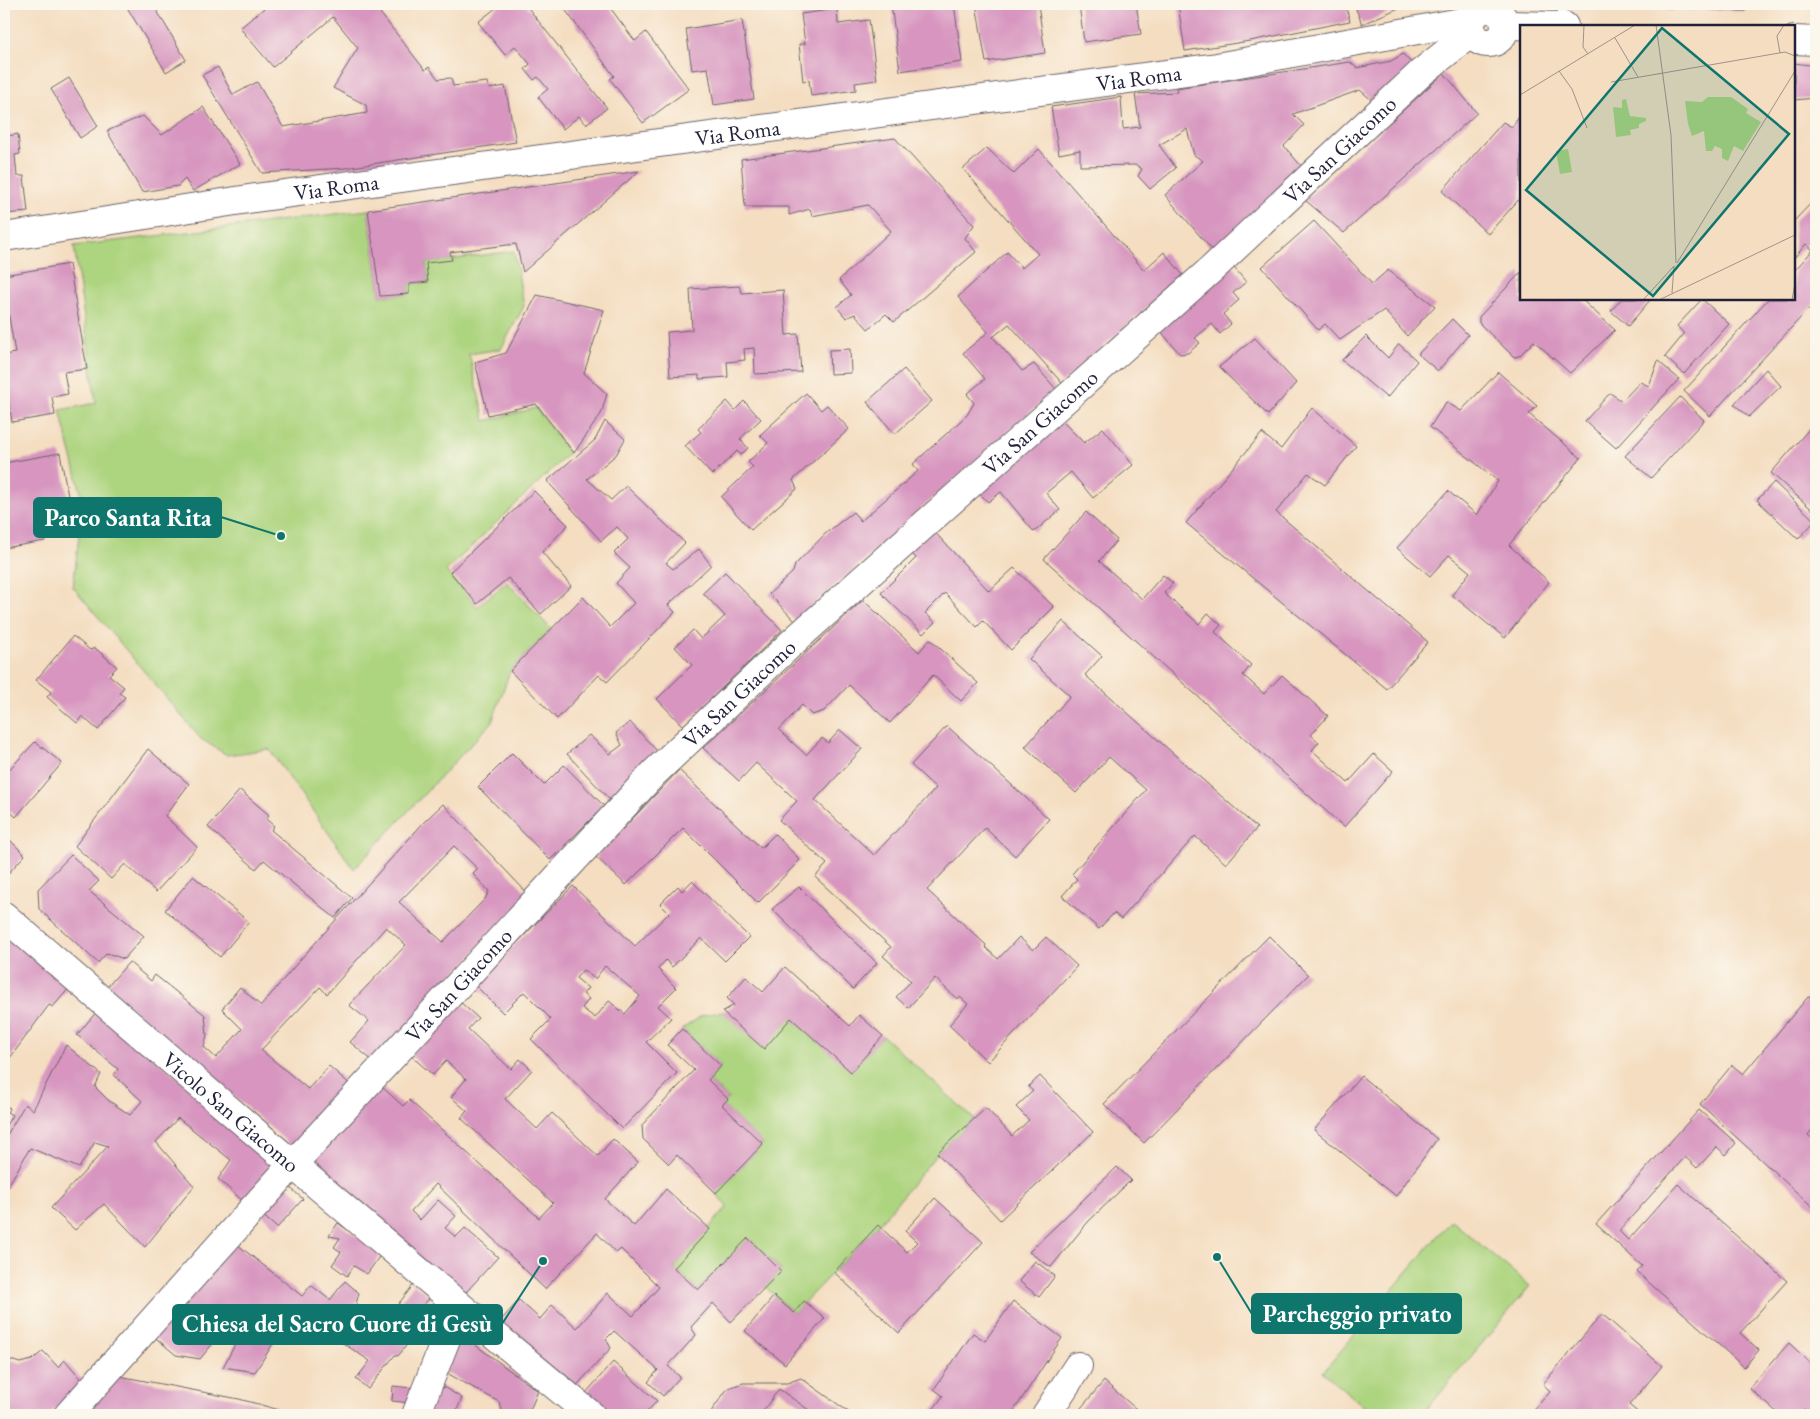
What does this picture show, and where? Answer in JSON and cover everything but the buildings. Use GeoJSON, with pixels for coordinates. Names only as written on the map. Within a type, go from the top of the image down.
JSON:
{"type":"FeatureCollection","features":[{"type":"Feature","properties":{"kind":"street","name":"Via Roma"},"geometry":{"type":"LineString","coordinates":[[4,238],[255,198],[1217,67],[1490,19],[1553,25]]}},
{"type":"Feature","properties":{"kind":"street","name":"Via San Giacomo"},"geometry":{"type":"LineString","coordinates":[[68,1415],[292,1165],[655,772],[797,638],[1214,267],[1422,72],[1490,19]]}},
{"type":"Feature","properties":{"kind":"street"},"geometry":{"type":"LineString","coordinates":[[1795,40],[1816,41]]}},
{"type":"Feature","properties":{"kind":"street","name":"Vicolo San Giacomo"},"geometry":{"type":"LineString","coordinates":[[4,916],[292,1165],[591,1415]]}},
{"type":"Feature","properties":{"kind":"street"},"geometry":{"type":"LineString","coordinates":[[416,1415],[459,1306]]}},
{"type":"Feature","properties":{"kind":"street"},"geometry":{"type":"LineString","coordinates":[[1046,1415],[1078,1366]]}},
{"type":"Feature","properties":{"kind":"green space"},"geometry":{"type":"Polygon","coordinates":[[[368,210],[380,296],[409,294],[409,284],[428,282],[426,263],[514,251],[524,306],[501,349],[469,354],[485,421],[536,408],[569,453],[446,571],[477,607],[507,582],[551,629],[510,671],[492,722],[354,869],[269,749],[227,755],[201,739],[73,587],[83,501],[60,410],[96,403],[74,246],[368,210]]]}},
{"type":"Feature","properties":{"kind":"green space"},"geometry":{"type":"Polygon","coordinates":[[[722,1012],[791,1018],[851,1071],[883,1036],[974,1119],[937,1154],[878,1225],[794,1313],[765,1287],[781,1270],[749,1238],[698,1290],[674,1268],[727,1207],[716,1193],[763,1144],[722,1105],[728,1098],[708,1080],[721,1066],[682,1029],[703,1015],[722,1012]]]}},
{"type":"Feature","properties":{"kind":"green space"},"geometry":{"type":"Polygon","coordinates":[[[1451,1220],[1530,1286],[1422,1415],[1374,1415],[1323,1372],[1451,1220]]]}},
{"type":"Feature","properties":{"kind":"place","name":"Parco Santa Rita"},"geometry":{"type":"Point","coordinates":[281,536]}},
{"type":"Feature","properties":{"kind":"place","name":"Parcheggio privato"},"geometry":{"type":"Point","coordinates":[1217,1257]}},
{"type":"Feature","properties":{"kind":"place","name":"Chiesa del Sacro Cuore di Gesù"},"geometry":{"type":"Point","coordinates":[543,1261]}}]}
